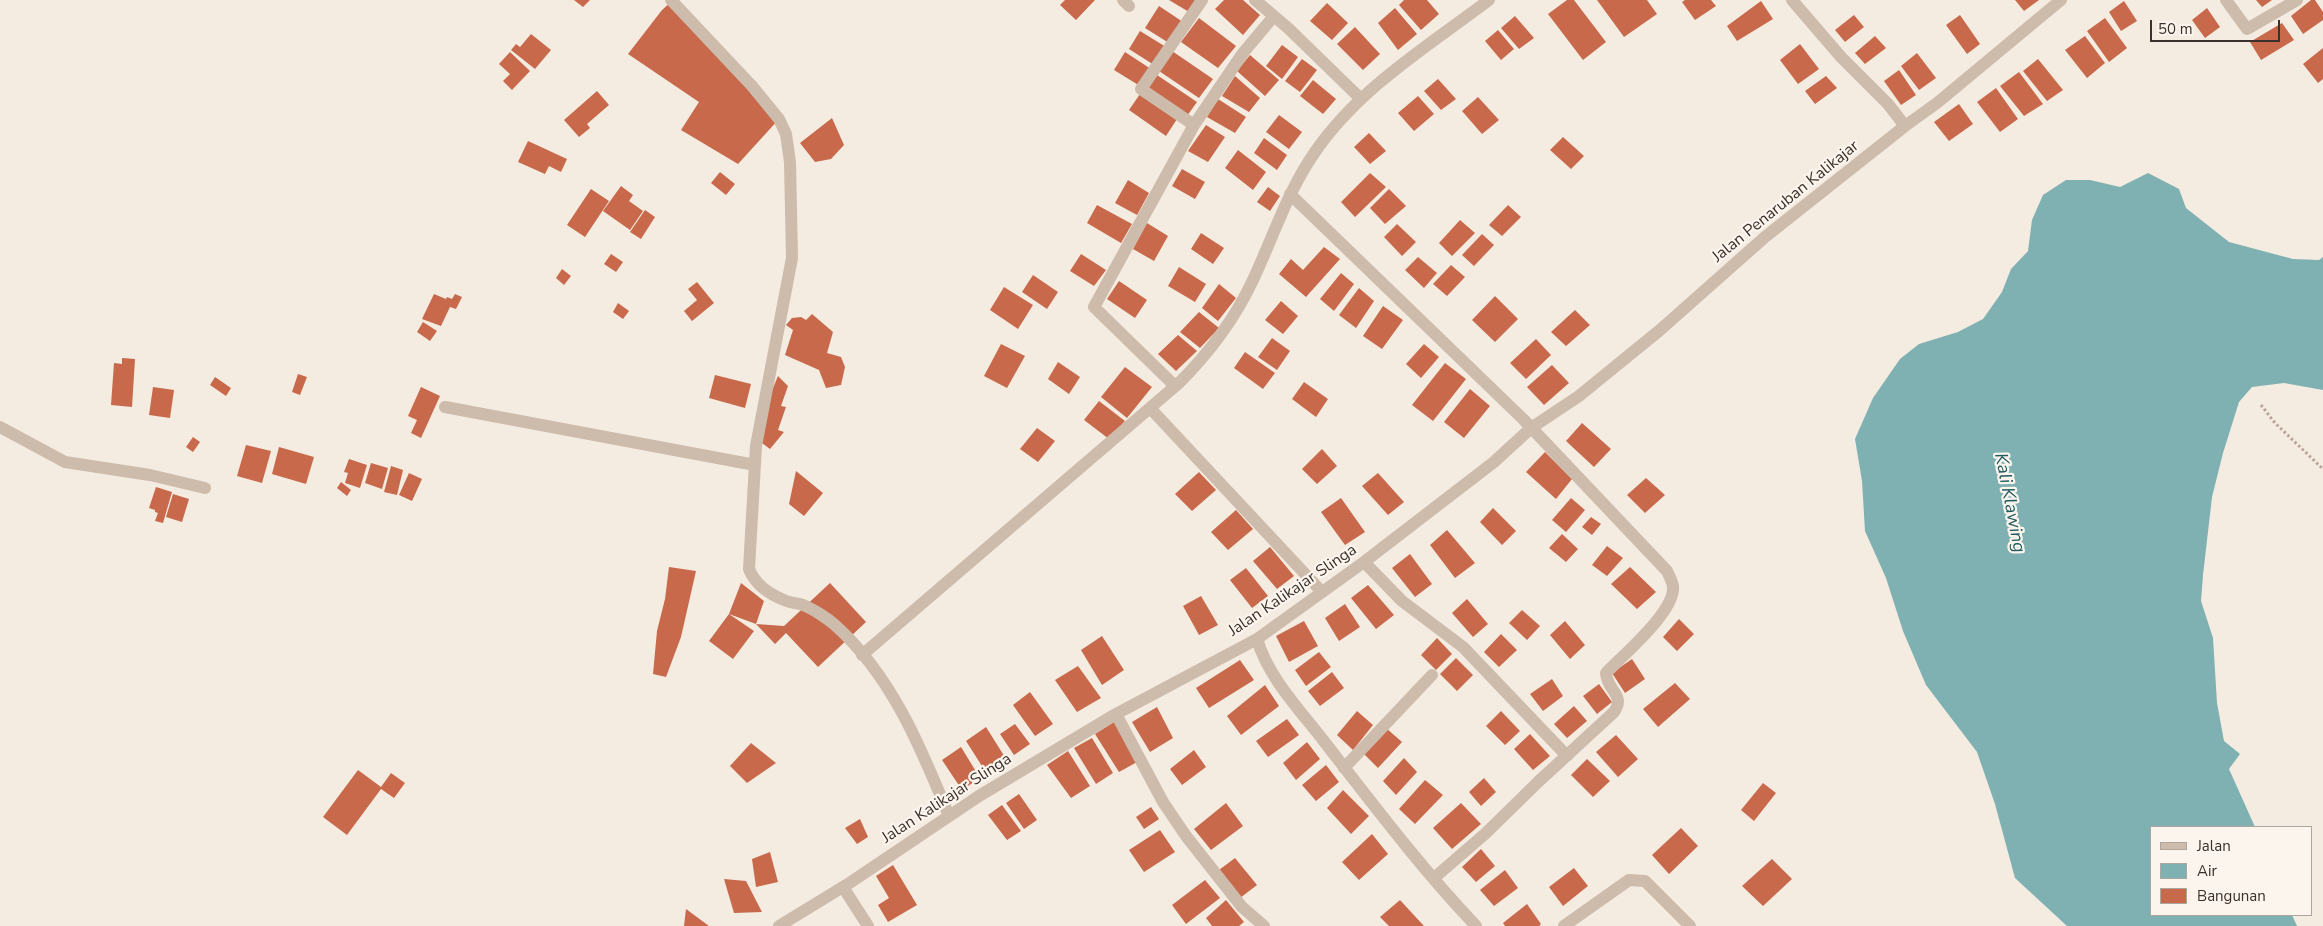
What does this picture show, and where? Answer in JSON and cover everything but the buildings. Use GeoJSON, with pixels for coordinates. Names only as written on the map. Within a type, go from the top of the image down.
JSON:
{"type":"FeatureCollection","features":[{"type":"Feature","properties":{"kind":"street"},"geometry":{"type":"LineString","coordinates":[[671,0],[752,86],[779,120],[786,134],[790,162],[792,258],[763,407],[755,465],[749,569],[752,578],[760,586],[785,601],[803,605],[834,624],[862,655],[879,676],[904,715],[949,816]]}},
{"type":"Feature","properties":{"kind":"street"},"geometry":{"type":"LineString","coordinates":[[1194,126],[1141,89],[1202,0]]}},
{"type":"Feature","properties":{"kind":"street"},"geometry":{"type":"LineString","coordinates":[[1255,0],[1361,99]]}},
{"type":"Feature","properties":{"kind":"street"},"geometry":{"type":"LineString","coordinates":[[862,655],[1150,408],[1200,362],[1220,337],[1239,306],[1293,196],[1326,137],[1338,121],[1361,99],[1489,0]]}},
{"type":"Feature","properties":{"kind":"street"},"geometry":{"type":"LineString","coordinates":[[1792,0],[1840,57],[1888,104],[1905,126]]}},
{"type":"Feature","properties":{"kind":"street","name":"Jalan Penaruban Kalikajar"},"geometry":{"type":"LineString","coordinates":[[1530,428],[1579,396],[1660,330],[1765,237],[1905,126],[1937,103],[2061,0]]}},
{"type":"Feature","properties":{"kind":"street"},"geometry":{"type":"LineString","coordinates":[[2226,0],[2247,29],[2297,0]]}},
{"type":"Feature","properties":{"kind":"street"},"geometry":{"type":"LineString","coordinates":[[1175,386],[1094,307],[1194,126],[1243,53],[1274,16]]}},
{"type":"Feature","properties":{"kind":"street"},"geometry":{"type":"LineString","coordinates":[[1293,196],[1530,428],[1667,571],[1673,585],[1671,596],[1662,614],[1606,674],[1606,681],[1619,699],[1619,705],[1486,833],[1434,878]]}},
{"type":"Feature","properties":{"kind":"street"},"geometry":{"type":"LineString","coordinates":[[445,407],[755,465]]}},
{"type":"Feature","properties":{"kind":"street"},"geometry":{"type":"LineString","coordinates":[[1150,408],[1322,592]]}},
{"type":"Feature","properties":{"kind":"street"},"geometry":{"type":"LineString","coordinates":[[0,427],[65,462],[150,475],[205,488]]}},
{"type":"Feature","properties":{"kind":"street","name":"Jalan Kalikajar Slinga"},"geometry":{"type":"LineString","coordinates":[[779,926],[843,887],[979,796],[1116,714],[1257,639],[1364,562],[1494,462],[1530,428]]}},
{"type":"Feature","properties":{"kind":"street"},"geometry":{"type":"LineString","coordinates":[[1364,562],[1402,601],[1463,647],[1567,756]]}},
{"type":"Feature","properties":{"kind":"street"},"geometry":{"type":"LineString","coordinates":[[1257,639],[1260,651],[1274,677],[1344,768],[1476,926]]}},
{"type":"Feature","properties":{"kind":"street"},"geometry":{"type":"LineString","coordinates":[[1344,768],[1432,675]]}},
{"type":"Feature","properties":{"kind":"street"},"geometry":{"type":"LineString","coordinates":[[1116,714],[1163,802],[1186,836],[1242,907],[1264,926]]}},
{"type":"Feature","properties":{"kind":"street"},"geometry":{"type":"LineString","coordinates":[[1564,926],[1628,880],[1645,880],[1690,926]]}},
{"type":"Feature","properties":{"kind":"street"},"geometry":{"type":"LineString","coordinates":[[843,887],[868,926]]}},
{"type":"Feature","properties":{"kind":"path"},"geometry":{"type":"LineString","coordinates":[[2261,405],[2275,423],[2313,462],[2323,469]]}},
{"type":"Feature","properties":{"kind":"water","name":"Kali Klawing"},"geometry":{"type":"Polygon","coordinates":[[[2148,173],[2179,189],[2186,208],[2229,242],[2293,259],[2319,260],[2323,257],[2323,390],[2284,383],[2252,387],[2239,402],[2212,497],[2201,601],[2213,638],[2217,703],[2224,741],[2240,754],[2229,769],[2255,826],[2150,826],[2150,916],[2292,916],[2297,926],[2067,926],[2015,878],[1995,804],[1977,752],[1926,685],[1903,631],[1886,578],[1865,531],[1862,481],[1855,439],[1873,398],[1900,359],[1919,344],[1958,332],[1983,319],[2002,292],[2011,269],[2028,251],[2032,220],[2043,195],[2066,180],[2090,180],[2120,187],[2148,173]]]}}]}
